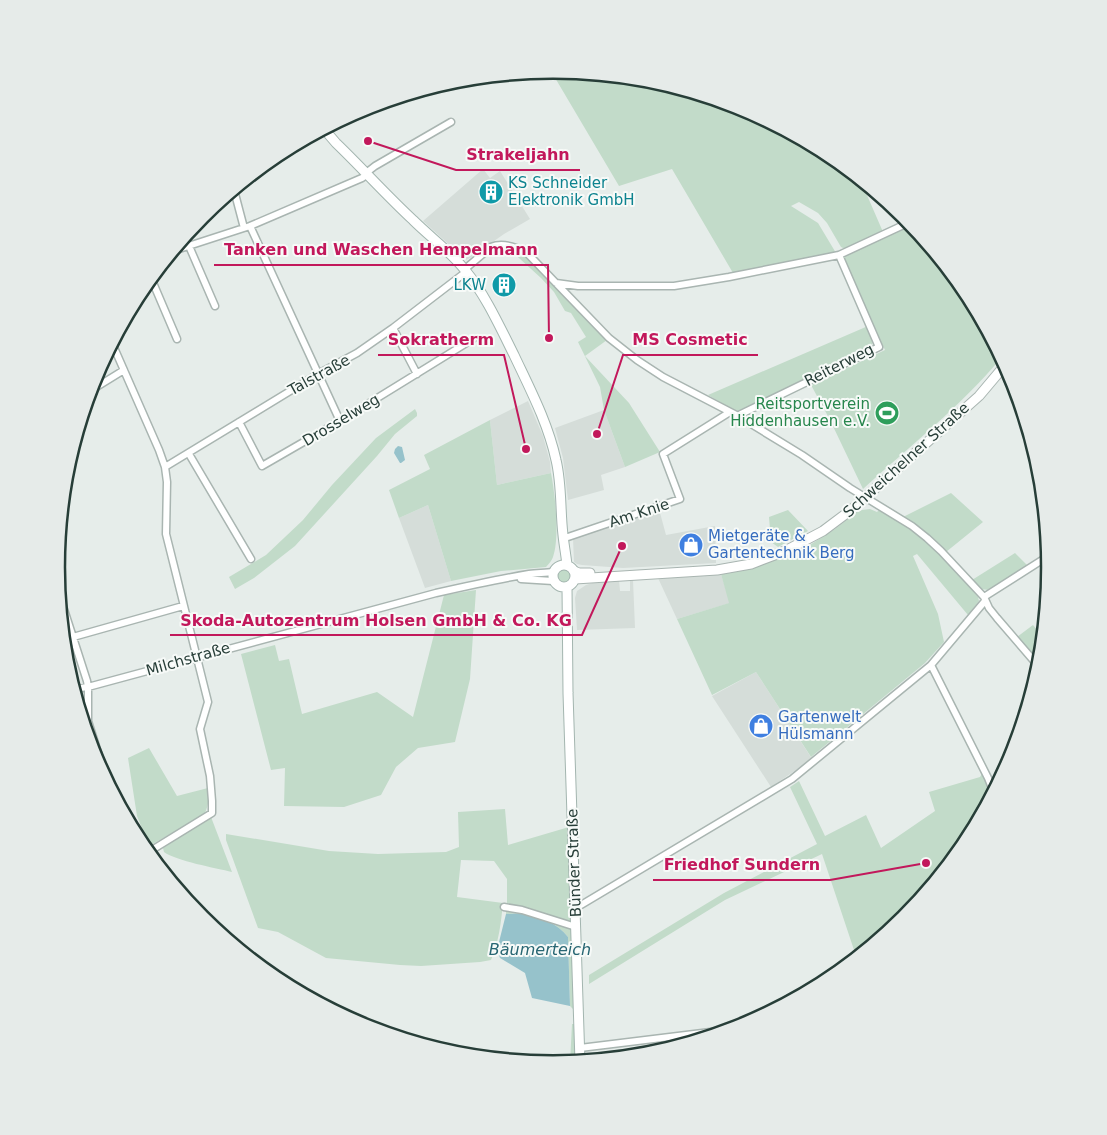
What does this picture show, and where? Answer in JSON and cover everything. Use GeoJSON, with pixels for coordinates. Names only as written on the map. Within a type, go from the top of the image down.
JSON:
{"type":"FeatureCollection","features":[{"type":"Feature","properties":{"kind":"main road"},"geometry":{"type":"LineString","coordinates":[[328,134],[411,219],[466,271],[494,316],[538,406],[550,436],[557,462],[565,548],[563,572],[555,584],[564,587],[572,584],[563,572]]}},
{"type":"Feature","properties":{"kind":"main road","name":"Schweichelner Straße"},"geometry":{"type":"LineString","coordinates":[[563,572],[623,575],[717,570],[751,564],[771,557],[803,542],[834,523],[865,498],[978,396],[1000,370]]}},
{"type":"Feature","properties":{"kind":"main road","name":"Bünder Straße"},"geometry":{"type":"LineString","coordinates":[[564,587],[580,1055]]}},
{"type":"Feature","properties":{"kind":"street"},"geometry":{"type":"LineString","coordinates":[[184,248],[247,227],[362,178],[375,166],[451,122]]}},
{"type":"Feature","properties":{"kind":"street"},"geometry":{"type":"LineString","coordinates":[[236,196],[247,227],[340,421]]}},
{"type":"Feature","properties":{"kind":"street"},"geometry":{"type":"LineString","coordinates":[[556,283],[578,286],[674,286],[729,277],[839,255],[902,226]]}},
{"type":"Feature","properties":{"kind":"street"},"geometry":{"type":"LineString","coordinates":[[189,246],[215,306]]}},
{"type":"Feature","properties":{"kind":"street","name":"Talstraße"},"geometry":{"type":"LineString","coordinates":[[165,467],[318,374],[357,353],[393,328],[466,271],[491,247],[510,246],[527,253],[609,338],[637,360],[663,378],[738,416],[912,526],[941,551],[984,599],[997,618],[1033,660]]}},
{"type":"Feature","properties":{"kind":"street","name":"Reiterweg"},"geometry":{"type":"LineString","coordinates":[[738,416],[879,347],[839,255]]}},
{"type":"Feature","properties":{"kind":"street"},"geometry":{"type":"LineString","coordinates":[[154,286],[177,339]]}},
{"type":"Feature","properties":{"kind":"street"},"geometry":{"type":"LineString","coordinates":[[569,297],[572,290],[578,286]]}},
{"type":"Feature","properties":{"kind":"street"},"geometry":{"type":"LineString","coordinates":[[393,328],[417,374]]}},
{"type":"Feature","properties":{"kind":"street","name":"Drosselweg"},"geometry":{"type":"LineString","coordinates":[[239,422],[262,466],[340,421],[473,339]]}},
{"type":"Feature","properties":{"kind":"street"},"geometry":{"type":"LineString","coordinates":[[115,350],[165,467],[167,482],[166,534],[208,702],[200,729],[210,776],[212,812],[154,849]]}},
{"type":"Feature","properties":{"kind":"street"},"geometry":{"type":"LineString","coordinates":[[101,384],[124,370]]}},
{"type":"Feature","properties":{"kind":"street","name":"Am Knie"},"geometry":{"type":"LineString","coordinates":[[563,537],[568,537],[680,499],[663,454],[730,412]]}},
{"type":"Feature","properties":{"kind":"street"},"geometry":{"type":"LineString","coordinates":[[189,454],[251,559]]}},
{"type":"Feature","properties":{"kind":"street"},"geometry":{"type":"LineString","coordinates":[[575,906],[792,779],[931,665],[984,599],[1042,560]]}},
{"type":"Feature","properties":{"kind":"street","name":"Milchstraße"},"geometry":{"type":"LineString","coordinates":[[80,688],[436,593],[531,574],[563,572]]}},
{"type":"Feature","properties":{"kind":"street"},"geometry":{"type":"LineString","coordinates":[[73,637],[183,606]]}},
{"type":"Feature","properties":{"kind":"street"},"geometry":{"type":"LineString","coordinates":[[68,622],[88,686],[88,715]]}},
{"type":"Feature","properties":{"kind":"street"},"geometry":{"type":"LineString","coordinates":[[931,665],[991,786]]}},
{"type":"Feature","properties":{"kind":"street"},"geometry":{"type":"LineString","coordinates":[[504,907],[522,910],[576,927]]}},
{"type":"Feature","properties":{"kind":"street"},"geometry":{"type":"LineString","coordinates":[[580,1048],[695,1035]]}},
{"type":"Feature","properties":{"kind":"shaded area"},"geometry":{"type":"Polygon","coordinates":[[[483,169],[490,178],[500,171],[530,219],[466,260],[423,221],[483,169]]]}},
{"type":"Feature","properties":{"kind":"shaded area"},"geometry":{"type":"Polygon","coordinates":[[[528,401],[543,436],[551,473],[497,485],[490,420],[528,401]]]}},
{"type":"Feature","properties":{"kind":"shaded area"},"geometry":{"type":"Polygon","coordinates":[[[604,410],[625,467],[601,475],[604,490],[568,500],[563,458],[555,428],[604,410]]]}},
{"type":"Feature","properties":{"kind":"shaded area"},"geometry":{"type":"Polygon","coordinates":[[[428,505],[451,581],[425,588],[399,518],[428,505]]]}},
{"type":"Feature","properties":{"kind":"shaded area"},"geometry":{"type":"Polygon","coordinates":[[[659,509],[666,535],[715,526],[716,563],[623,568],[582,565],[574,562],[573,538],[659,509]]]}},
{"type":"Feature","properties":{"kind":"shaded area"},"geometry":{"type":"Polygon","coordinates":[[[721,574],[730,603],[677,619],[658,578],[721,574]]]}},
{"type":"Feature","properties":{"kind":"shaded area"},"geometry":{"type":"Polygon","coordinates":[[[630,579],[633,580],[635,628],[577,630],[575,598],[577,591],[586,585],[596,582],[619,580],[620,591],[630,591],[630,579]]]}},
{"type":"Feature","properties":{"kind":"shaded area","name":"Gartenwelt Hülsmann"},"geometry":{"type":"Polygon","coordinates":[[[756,672],[812,759],[771,787],[712,696],[756,672]]]}},
{"type":"Feature","properties":{"kind":"green space"},"geometry":{"type":"Polygon","coordinates":[[[556,79],[617,83],[649,88],[711,105],[770,129],[825,161],[865,192],[883,232],[845,249],[841,247],[827,223],[818,213],[799,202],[791,206],[818,223],[836,253],[733,273],[672,169],[619,186],[556,79]]]}},
{"type":"Feature","properties":{"kind":"green space"},"geometry":{"type":"Polygon","coordinates":[[[904,227],[921,245],[960,296],[977,323],[997,363],[952,409],[863,489],[811,385],[885,350],[864,308],[844,257],[845,254],[904,227]]]}},
{"type":"Feature","properties":{"kind":"green space"},"geometry":{"type":"Polygon","coordinates":[[[509,249],[514,249],[527,257],[607,340],[585,356],[629,403],[660,452],[625,467],[604,410],[600,387],[578,342],[586,337],[571,313],[565,311],[554,292],[509,249]]]}},
{"type":"Feature","properties":{"kind":"green space"},"geometry":{"type":"Polygon","coordinates":[[[868,326],[873,339],[872,346],[737,412],[708,395],[868,326]]]}},
{"type":"Feature","properties":{"kind":"green space"},"geometry":{"type":"Polygon","coordinates":[[[415,409],[417,416],[395,434],[295,546],[254,578],[235,589],[229,577],[266,555],[303,520],[332,485],[376,438],[415,409]]]}},
{"type":"Feature","properties":{"kind":"green space"},"geometry":{"type":"Polygon","coordinates":[[[490,420],[497,485],[551,473],[556,515],[556,538],[553,558],[546,567],[501,571],[451,581],[428,505],[399,518],[389,490],[430,469],[424,455],[490,420]]]}},
{"type":"Feature","properties":{"kind":"green space"},"geometry":{"type":"Polygon","coordinates":[[[951,493],[983,522],[946,552],[903,517],[951,493]]]}},
{"type":"Feature","properties":{"kind":"green space"},"geometry":{"type":"Polygon","coordinates":[[[870,509],[877,512],[879,510],[925,540],[959,575],[978,597],[979,601],[968,615],[917,554],[913,556],[938,614],[944,642],[925,663],[811,757],[756,672],[712,695],[677,619],[729,603],[721,574],[757,567],[805,548],[857,512],[870,509]]]}},
{"type":"Feature","properties":{"kind":"green space"},"geometry":{"type":"Polygon","coordinates":[[[788,510],[808,531],[778,547],[771,542],[769,517],[788,510]]]}},
{"type":"Feature","properties":{"kind":"green space"},"geometry":{"type":"Polygon","coordinates":[[[1015,553],[1028,566],[989,590],[980,589],[972,580],[1015,553]]]}},
{"type":"Feature","properties":{"kind":"green space"},"geometry":{"type":"Polygon","coordinates":[[[564,569],[569,571],[571,576],[569,581],[564,583],[559,581],[557,576],[559,571],[564,569]]]}},
{"type":"Feature","properties":{"kind":"green space"},"geometry":{"type":"Polygon","coordinates":[[[476,590],[470,679],[455,742],[418,748],[396,767],[381,795],[344,807],[284,806],[285,768],[271,770],[241,654],[275,645],[279,661],[289,659],[302,714],[377,692],[413,717],[444,595],[476,590]]]}},
{"type":"Feature","properties":{"kind":"green space"},"geometry":{"type":"Polygon","coordinates":[[[1033,625],[1038,631],[1034,657],[1017,637],[1033,625]]]}},
{"type":"Feature","properties":{"kind":"green space"},"geometry":{"type":"Polygon","coordinates":[[[149,748],[177,796],[208,788],[208,805],[204,815],[151,845],[145,836],[137,816],[128,758],[149,748]]]}},
{"type":"Feature","properties":{"kind":"green space"},"geometry":{"type":"Polygon","coordinates":[[[983,772],[990,788],[960,839],[921,890],[876,935],[855,952],[822,854],[725,900],[589,984],[589,975],[724,893],[817,844],[790,787],[799,781],[825,836],[866,815],[881,848],[935,811],[929,792],[980,777],[983,772]]]}},
{"type":"Feature","properties":{"kind":"green space"},"geometry":{"type":"Polygon","coordinates":[[[505,809],[508,845],[569,827],[572,923],[507,903],[507,879],[494,861],[461,860],[457,897],[503,903],[494,953],[491,960],[480,962],[421,966],[326,958],[278,932],[258,928],[226,840],[226,834],[329,851],[378,854],[446,852],[459,847],[458,812],[505,809]]]}},
{"type":"Feature","properties":{"kind":"green space"},"geometry":{"type":"Polygon","coordinates":[[[211,817],[232,872],[187,861],[164,852],[163,848],[211,817]]]}},
{"type":"Feature","properties":{"kind":"green space"},"geometry":{"type":"Polygon","coordinates":[[[506,910],[524,912],[569,928],[572,931],[573,1009],[570,1006],[568,937],[548,921],[535,916],[506,914],[506,910]]]}},
{"type":"Feature","properties":{"kind":"green space"},"geometry":{"type":"Polygon","coordinates":[[[572,1024],[576,1024],[575,1055],[570,1055],[572,1024]]]}},
{"type":"Feature","properties":{"kind":"water"},"geometry":{"type":"Polygon","coordinates":[[[398,446],[402,447],[405,460],[401,463],[394,453],[398,446]]]}},
{"type":"Feature","properties":{"kind":"water","name":"Bäumerteich"},"geometry":{"type":"Polygon","coordinates":[[[506,914],[520,914],[541,918],[554,924],[568,937],[570,1006],[532,998],[525,973],[500,958],[497,950],[506,914]]]}},
{"type":"Feature","properties":{"kind":"place","name":"Strakeljahn"},"geometry":{"type":"Point","coordinates":[368,141]}},
{"type":"Feature","properties":{"kind":"place","name":"KS Schneider Elektronik GmbH"},"geometry":{"type":"Point","coordinates":[491,192]}},
{"type":"Feature","properties":{"kind":"place","name":"LKW"},"geometry":{"type":"Point","coordinates":[504,285]}},
{"type":"Feature","properties":{"kind":"place","name":"Tanken und Waschen Hempelmann"},"geometry":{"type":"Point","coordinates":[549,338]}},
{"type":"Feature","properties":{"kind":"place","name":"Reitsportverein Hiddenhausen e.V."},"geometry":{"type":"Point","coordinates":[887,413]}},
{"type":"Feature","properties":{"kind":"place","name":"MS Cosmetic"},"geometry":{"type":"Point","coordinates":[597,434]}},
{"type":"Feature","properties":{"kind":"place","name":"Sokratherm"},"geometry":{"type":"Point","coordinates":[526,449]}},
{"type":"Feature","properties":{"kind":"place","name":"Mietgeräte & Gartentechnik Berg"},"geometry":{"type":"Point","coordinates":[691,545]}},
{"type":"Feature","properties":{"kind":"place","name":"Skoda-Autozentrum Holsen GmbH & Co. KG"},"geometry":{"type":"Point","coordinates":[622,546]}},
{"type":"Feature","properties":{"kind":"place","name":"Gartenwelt Hülsmann"},"geometry":{"type":"Point","coordinates":[761,726]}},
{"type":"Feature","properties":{"kind":"place","name":"Friedhof Sundern"},"geometry":{"type":"Point","coordinates":[926,863]}}]}
